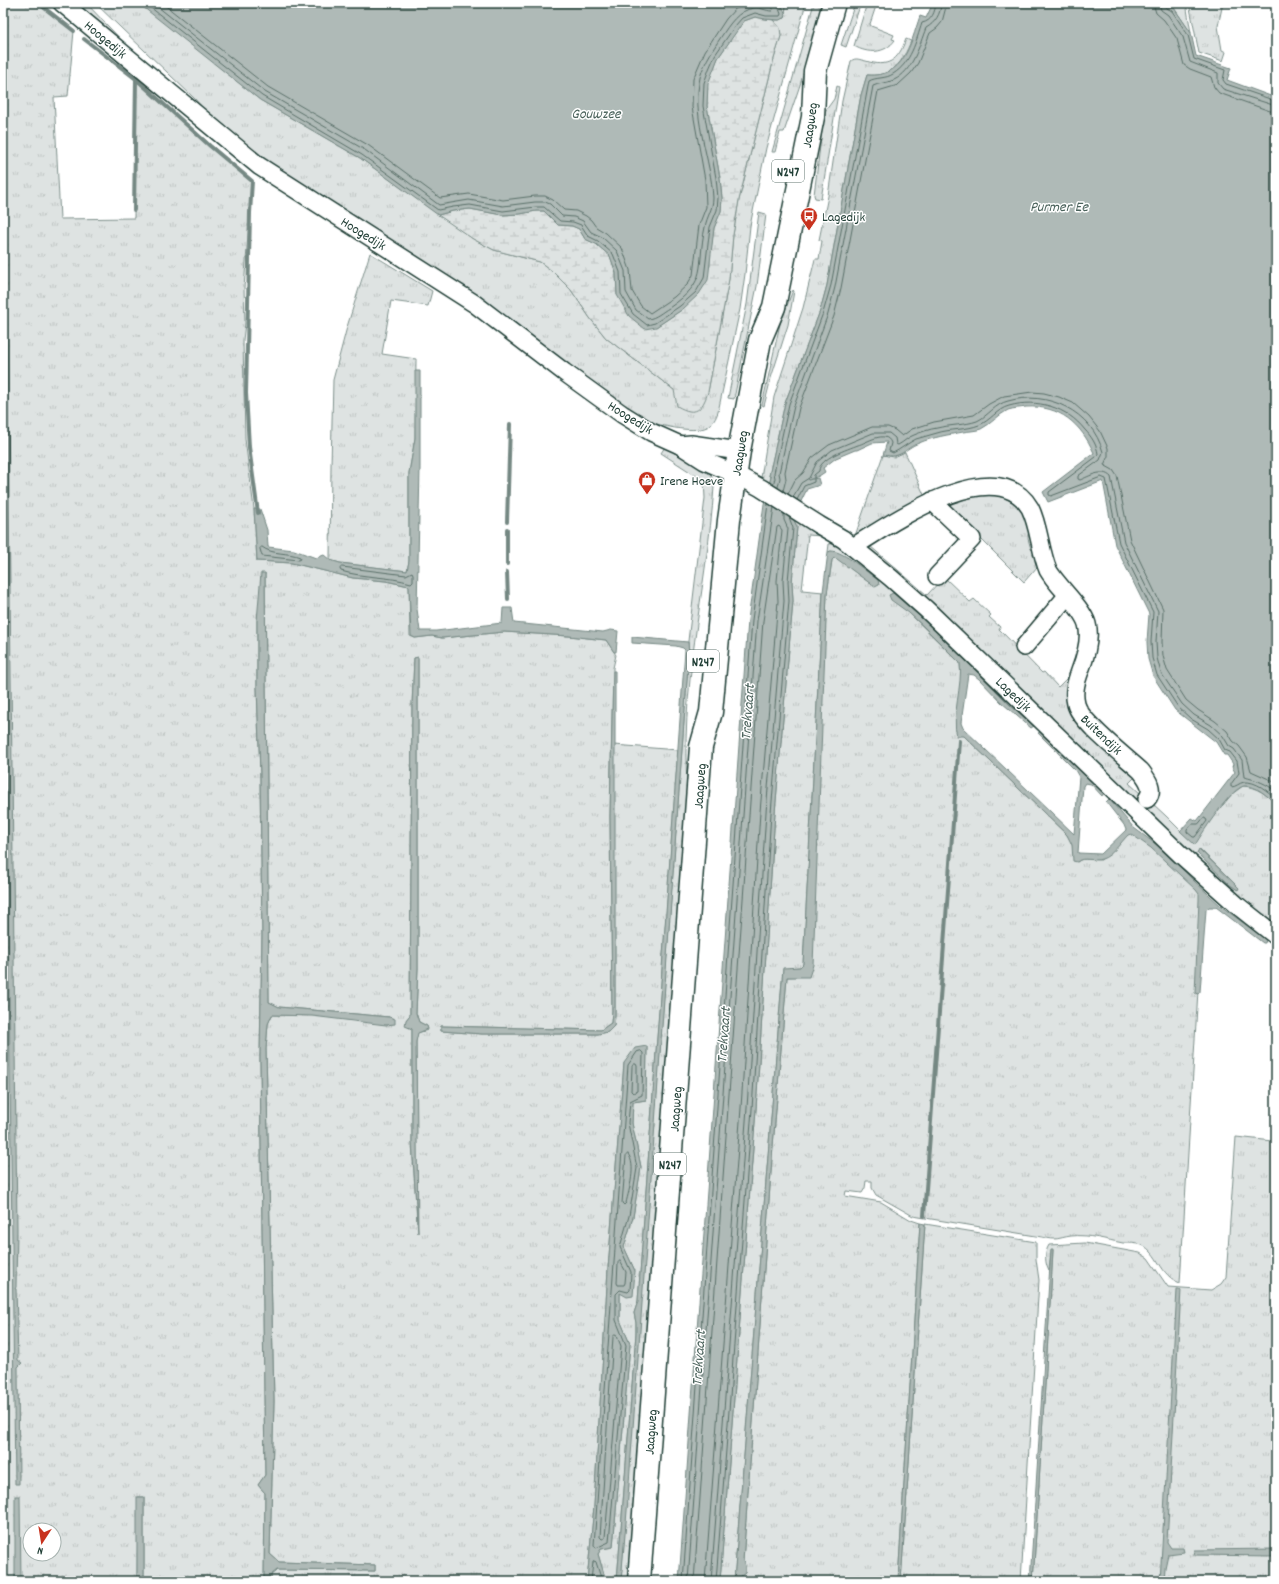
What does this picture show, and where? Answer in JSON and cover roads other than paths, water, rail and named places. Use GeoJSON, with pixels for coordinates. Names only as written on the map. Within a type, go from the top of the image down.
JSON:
{"type":"FeatureCollection","features":[{"type":"Feature","properties":{"kind":"main road","name":"Jaagweg"},"geometry":{"type":"LineString","coordinates":[[639,1581],[702,747],[711,712],[723,579],[735,474],[760,340],[774,306],[813,117],[815,71],[834,3]]}},
{"type":"Feature","properties":{"kind":"street","name":"Hoogedijk"},"geometry":{"type":"LineString","coordinates":[[62,3],[259,166],[475,304],[622,414],[651,432],[680,445],[705,461],[735,474]]}},
{"type":"Feature","properties":{"kind":"street","name":"Hoogedijk"},"geometry":{"type":"LineString","coordinates":[[680,445],[691,444],[739,450]]}},
{"type":"Feature","properties":{"kind":"street","name":"Lagedijk"},"geometry":{"type":"LineString","coordinates":[[735,474],[762,488],[807,518],[843,539],[891,578],[926,609],[1202,875],[1276,936]]}},
{"type":"Feature","properties":{"kind":"street","name":"Buitendijk"},"geometry":{"type":"LineString","coordinates":[[853,547],[909,512],[932,501],[964,490],[982,486],[1001,487],[1017,495],[1030,509],[1048,570],[1082,614],[1087,623],[1088,633],[1084,660],[1074,692],[1076,705],[1088,723],[1141,771],[1151,788],[1151,794],[1147,799]]}},
{"type":"Feature","properties":{"kind":"street"},"geometry":{"type":"LineString","coordinates":[[932,501],[972,539],[937,576]]}},
{"type":"Feature","properties":{"kind":"street"},"geometry":{"type":"LineString","coordinates":[[1024,647],[1067,596]]}},
{"type":"Feature","properties":{"kind":"water","name":"Gouwzee"},"geometry":{"type":"Polygon","coordinates":[[[138,3],[781,3],[786,15],[785,18],[779,20],[755,17],[744,21],[718,58],[708,84],[707,106],[720,178],[722,198],[721,211],[714,228],[708,280],[699,294],[683,309],[656,327],[645,329],[629,316],[617,295],[616,273],[610,256],[596,244],[585,239],[579,229],[572,226],[558,225],[544,211],[502,215],[470,209],[438,215],[360,158],[260,100],[138,3]]]}},
{"type":"Feature","properties":{"kind":"water","name":"Purmer Ee"},"geometry":{"type":"Polygon","coordinates":[[[933,3],[1164,3],[1174,8],[1191,33],[1196,56],[1231,68],[1227,80],[1276,98],[1276,804],[1258,789],[1244,786],[1232,794],[1225,802],[1195,845],[1180,831],[1192,818],[1197,821],[1235,772],[1232,767],[1233,764],[1227,755],[1224,755],[1216,742],[1175,710],[1153,676],[1148,659],[1147,642],[1149,614],[1115,545],[1103,481],[1048,502],[1043,492],[1094,453],[1083,433],[1068,418],[1049,409],[1038,407],[1010,409],[981,429],[930,439],[914,445],[895,456],[883,455],[887,442],[872,443],[836,458],[823,468],[825,472],[808,480],[818,478],[820,485],[807,489],[793,518],[797,527],[792,582],[793,601],[775,813],[756,1109],[720,1581],[679,1581],[748,620],[764,504],[771,477],[769,476],[785,403],[820,311],[827,285],[861,95],[867,75],[879,75],[889,71],[904,58],[913,38],[920,16],[926,18],[933,3]]]}},
{"type":"Feature","properties":{"kind":"water"},"geometry":{"type":"Polygon","coordinates":[[[4,309],[7,310],[17,1230],[15,1289],[18,1360],[22,1363],[18,1367],[19,1484],[15,1484],[5,661],[4,309]]]}},
{"type":"Feature","properties":{"kind":"water"},"geometry":{"type":"Polygon","coordinates":[[[415,371],[420,371],[420,468],[417,609],[420,631],[436,631],[502,623],[503,608],[512,608],[514,623],[603,632],[611,630],[618,631],[616,652],[614,652],[606,640],[569,636],[504,632],[442,638],[432,636],[415,638],[411,636],[409,586],[386,581],[353,578],[292,563],[257,561],[254,509],[260,509],[267,530],[268,547],[294,550],[316,558],[324,555],[330,560],[340,563],[407,571],[409,561],[409,473],[415,438],[415,371]]]}},
{"type":"Feature","properties":{"kind":"water"},"geometry":{"type":"Polygon","coordinates":[[[831,551],[842,554],[855,562],[878,580],[879,585],[875,587],[837,559],[834,558],[832,560],[827,594],[813,965],[809,977],[787,977],[772,1158],[743,1561],[745,1573],[741,1576],[740,1581],[734,1581],[783,968],[800,967],[803,964],[823,592],[828,552],[831,551]]]}},
{"type":"Feature","properties":{"kind":"water"},"geometry":{"type":"Polygon","coordinates":[[[261,573],[265,573],[269,1002],[279,1007],[389,1017],[395,1019],[395,1024],[386,1025],[312,1016],[272,1015],[268,1024],[266,1049],[274,1401],[270,1554],[279,1562],[375,1565],[375,1571],[277,1570],[271,1575],[271,1581],[264,1581],[265,1493],[258,1485],[265,1475],[260,1057],[262,936],[260,774],[257,687],[257,621],[261,573]]]}},
{"type":"Feature","properties":{"kind":"water"},"geometry":{"type":"Polygon","coordinates":[[[893,593],[939,633],[1010,705],[1034,726],[1031,728],[1002,703],[979,679],[974,675],[968,674],[961,723],[963,728],[1074,834],[1079,777],[1075,770],[1038,733],[1040,732],[1104,793],[1102,796],[1091,784],[1085,783],[1083,786],[1078,853],[1101,854],[1126,830],[1124,825],[1106,802],[1109,799],[1134,828],[1165,851],[1221,906],[1266,940],[1265,943],[1216,907],[1209,907],[1206,910],[1200,992],[1198,994],[1195,993],[1199,900],[1199,894],[1196,890],[1151,848],[1131,834],[1128,835],[1113,852],[1102,859],[1082,859],[1077,862],[1073,861],[1072,845],[1067,835],[964,736],[957,736],[955,720],[960,681],[960,663],[909,613],[891,600],[889,595],[893,593]]]}},
{"type":"Feature","properties":{"kind":"water"},"geometry":{"type":"Polygon","coordinates":[[[632,637],[688,642],[689,653],[627,1511],[621,1581],[617,1581],[636,1333],[634,1313],[638,1301],[685,650],[676,646],[632,643],[632,637]]]}},
{"type":"Feature","properties":{"kind":"water"},"geometry":{"type":"Polygon","coordinates":[[[418,657],[418,968],[416,1013],[419,1022],[427,1026],[428,1029],[418,1033],[416,1042],[418,1233],[412,1142],[412,1029],[405,1026],[406,1020],[410,1015],[412,706],[414,658],[418,657]]]}},
{"type":"Feature","properties":{"kind":"water"},"geometry":{"type":"Polygon","coordinates":[[[613,671],[615,671],[614,1026],[608,1032],[598,1034],[482,1034],[441,1031],[441,1026],[601,1030],[611,1023],[610,816],[613,671]]]}},
{"type":"Feature","properties":{"kind":"water"},"geometry":{"type":"Polygon","coordinates":[[[1199,849],[1239,888],[1238,890],[1230,885],[1197,853],[1199,849]]]}},
{"type":"Feature","properties":{"kind":"water"},"geometry":{"type":"Polygon","coordinates":[[[647,1046],[646,1100],[633,1102],[632,1123],[641,1167],[633,1217],[624,1247],[635,1271],[633,1296],[627,1297],[620,1293],[620,1320],[630,1344],[613,1547],[601,1549],[598,1554],[606,1581],[587,1581],[594,1506],[608,1269],[624,1063],[635,1048],[647,1046]]]}},
{"type":"Feature","properties":{"kind":"water"},"geometry":{"type":"Polygon","coordinates":[[[920,1223],[925,1224],[901,1581],[898,1581],[920,1223]]]}},
{"type":"Feature","properties":{"kind":"water"},"geometry":{"type":"Polygon","coordinates":[[[1051,1249],[1053,1249],[1051,1287],[1033,1581],[1030,1581],[1051,1249]]]}},
{"type":"Feature","properties":{"kind":"water"},"geometry":{"type":"Polygon","coordinates":[[[1177,1290],[1181,1290],[1167,1542],[1171,1548],[1183,1548],[1184,1552],[1168,1554],[1164,1581],[1160,1581],[1177,1290]]]}},
{"type":"Feature","properties":{"kind":"water"},"geometry":{"type":"Polygon","coordinates":[[[15,1496],[20,1496],[21,1581],[15,1581],[15,1496]]]}},
{"type":"Feature","properties":{"kind":"water"},"geometry":{"type":"Polygon","coordinates":[[[137,1497],[144,1497],[144,1581],[137,1581],[137,1497]]]}},
{"type":"Feature","properties":{"kind":"water"},"geometry":{"type":"Polygon","coordinates":[[[1276,1549],[1276,1556],[1194,1555],[1195,1550],[1276,1549]]]}},
{"type":"Feature","properties":{"kind":"waterway"},"geometry":{"type":"LineString","coordinates":[[38,3],[74,31]]}},
{"type":"Feature","properties":{"kind":"waterway"},"geometry":{"type":"LineString","coordinates":[[84,39],[136,79],[210,146],[252,181],[246,393],[249,447],[258,513]]}},
{"type":"Feature","properties":{"kind":"waterway"},"geometry":{"type":"LineString","coordinates":[[134,210],[136,79]]}},
{"type":"Feature","properties":{"kind":"waterway"},"geometry":{"type":"LineString","coordinates":[[3,235],[3,293]]}},
{"type":"Feature","properties":{"kind":"waterway"},"geometry":{"type":"LineString","coordinates":[[507,522],[510,424]]}},
{"type":"Feature","properties":{"kind":"waterway"},"geometry":{"type":"LineString","coordinates":[[507,529],[507,564]]}},
{"type":"Feature","properties":{"kind":"waterway"},"geometry":{"type":"LineString","coordinates":[[507,572],[508,599]]}},
{"type":"Feature","properties":{"kind":"waterway"},"geometry":{"type":"LineString","coordinates":[[924,1216],[959,741]]}},
{"type":"Feature","properties":{"kind":"place","name":"Lagedijk"},"geometry":{"type":"Point","coordinates":[809,231]}},
{"type":"Feature","properties":{"kind":"place","name":"Irene Hoeve"},"geometry":{"type":"Point","coordinates":[647,495]}},
{"type":"Feature","properties":{"kind":"water label","name":"Trekvaart"},"geometry":{"type":"Point","coordinates":[747,712]}},
{"type":"Feature","properties":{"kind":"water label","name":"Trekvaart"},"geometry":{"type":"Point","coordinates":[723,1035]}},
{"type":"Feature","properties":{"kind":"water label","name":"Trekvaart"},"geometry":{"type":"Point","coordinates":[698,1358]}}]}
